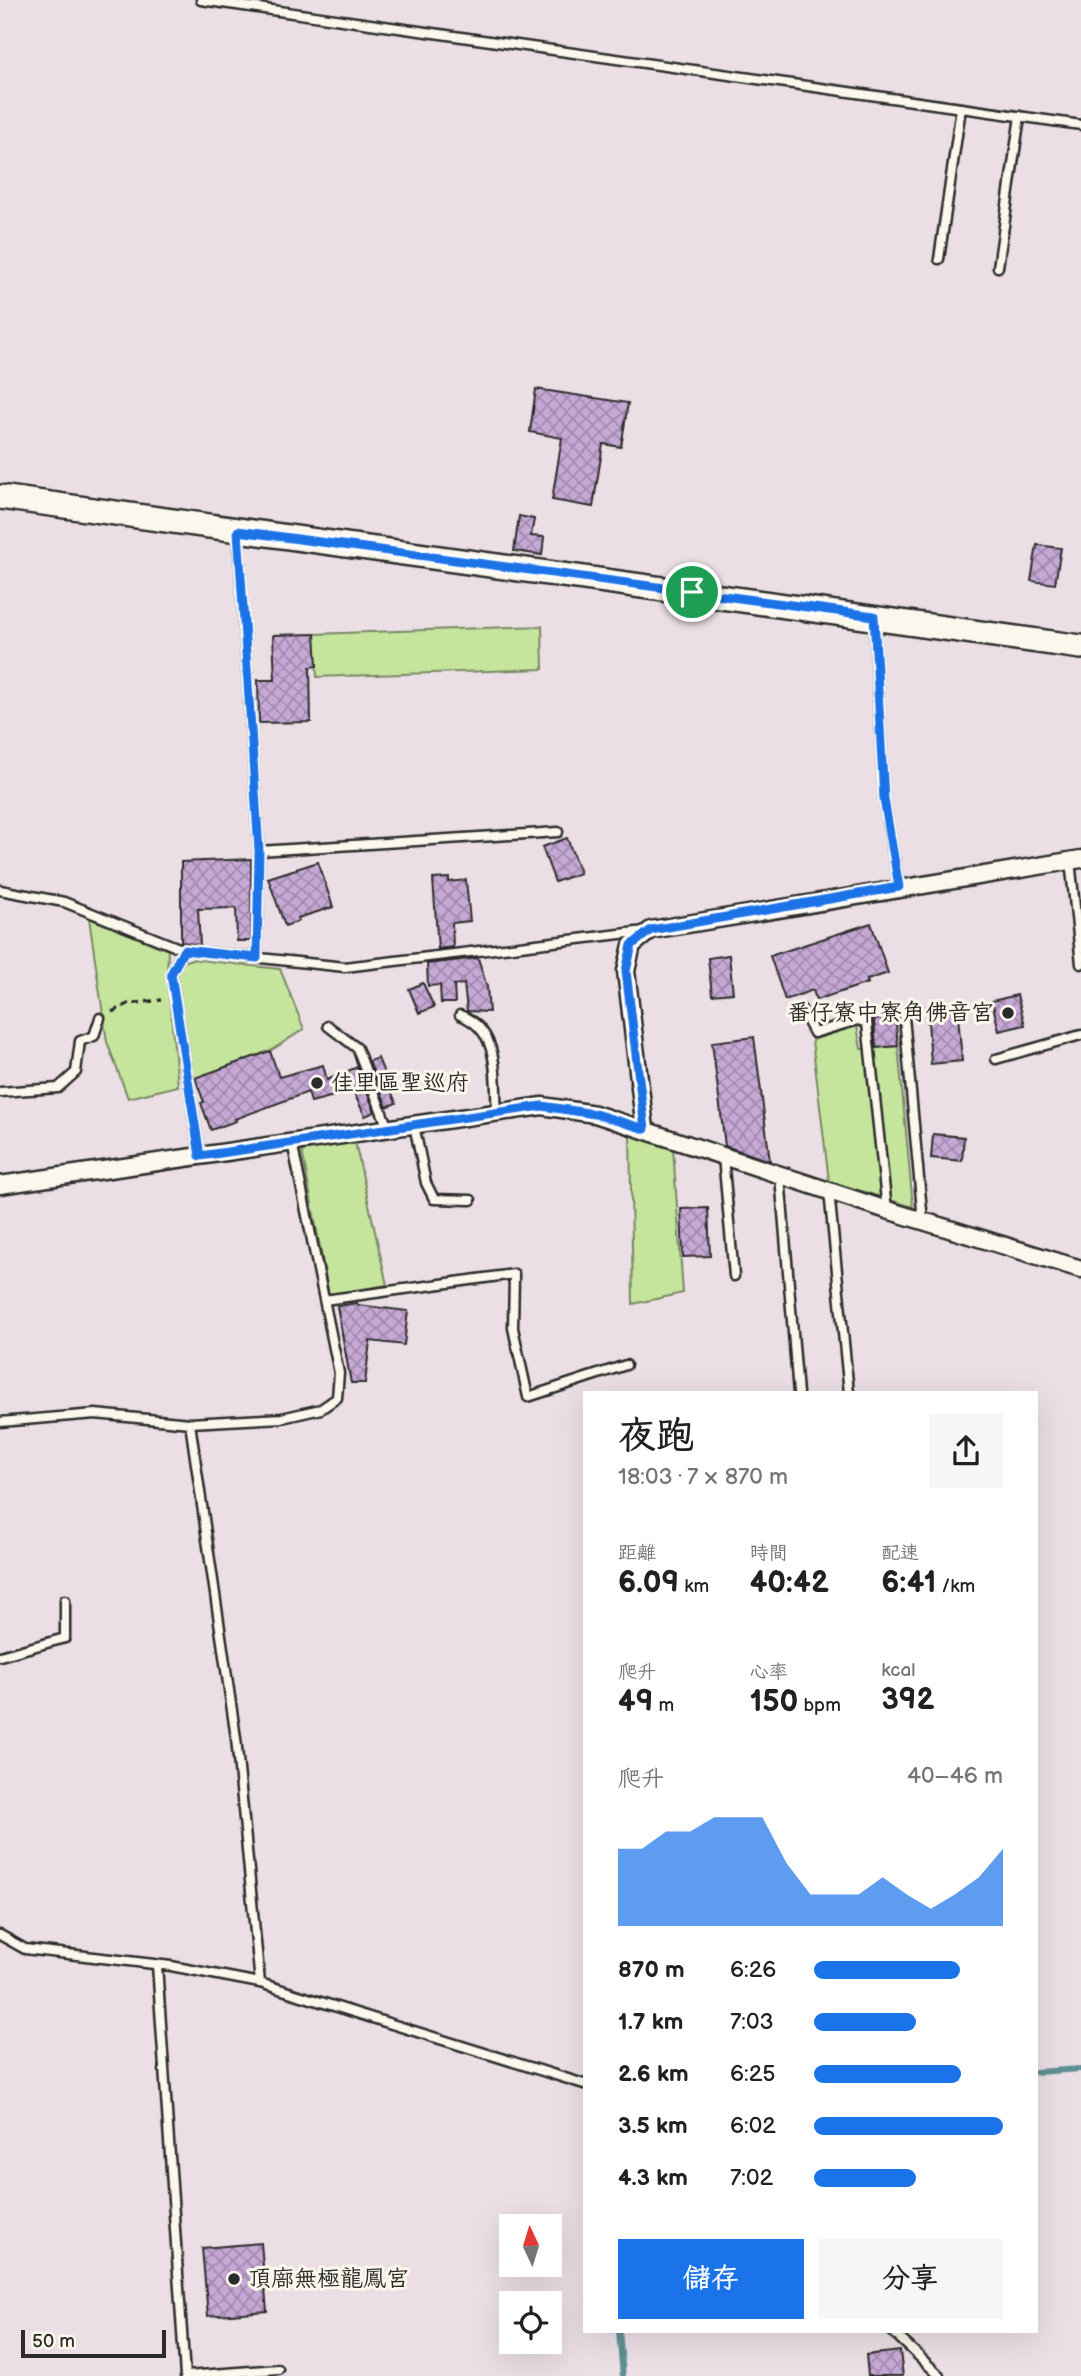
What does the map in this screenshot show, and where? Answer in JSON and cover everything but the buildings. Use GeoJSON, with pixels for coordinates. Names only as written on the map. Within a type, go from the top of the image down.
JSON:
{"type":"FeatureCollection","features":[{"type":"Feature","properties":{"kind":"street"},"geometry":{"type":"LineString","coordinates":[[0,497],[874,616],[1081,647]]}},
{"type":"Feature","properties":{"kind":"street"},"geometry":{"type":"LineString","coordinates":[[645,1129],[626,971],[632,945],[651,930],[1076,859]]}},
{"type":"Feature","properties":{"kind":"street"},"geometry":{"type":"LineString","coordinates":[[0,1185],[542,1106],[595,1114],[645,1129],[780,1176],[1081,1269]]}},
{"type":"Feature","properties":{"kind":"lane"},"geometry":{"type":"LineString","coordinates":[[201,0],[1081,125]]}},
{"type":"Feature","properties":{"kind":"lane"},"geometry":{"type":"LineString","coordinates":[[939,259],[961,108]]}},
{"type":"Feature","properties":{"kind":"lane"},"geometry":{"type":"LineString","coordinates":[[998,267],[1020,116]]}},
{"type":"Feature","properties":{"kind":"lane"},"geometry":{"type":"LineString","coordinates":[[238,531],[259,851],[257,958]]}},
{"type":"Feature","properties":{"kind":"lane"},"geometry":{"type":"LineString","coordinates":[[874,616],[884,799],[899,887]]}},
{"type":"Feature","properties":{"kind":"lane"},"geometry":{"type":"LineString","coordinates":[[259,851],[558,832]]}},
{"type":"Feature","properties":{"kind":"lane"},"geometry":{"type":"LineString","coordinates":[[1076,859],[1081,964]]}},
{"type":"Feature","properties":{"kind":"lane"},"geometry":{"type":"LineString","coordinates":[[0,890],[64,902],[184,950],[345,967],[651,930]]}},
{"type":"Feature","properties":{"kind":"lane"},"geometry":{"type":"LineString","coordinates":[[184,950],[171,974],[200,1156]]}},
{"type":"Feature","properties":{"kind":"lane"},"geometry":{"type":"LineString","coordinates":[[801,1009],[814,1032],[858,1020],[867,1023],[887,1210]]}},
{"type":"Feature","properties":{"kind":"lane"},"geometry":{"type":"LineString","coordinates":[[460,1015],[472,1020],[486,1033],[492,1048],[497,1113]]}},
{"type":"Feature","properties":{"kind":"lane"},"geometry":{"type":"LineString","coordinates":[[0,1092],[58,1088],[76,1072],[80,1041],[94,1037],[100,1017]]}},
{"type":"Feature","properties":{"kind":"lane"},"geometry":{"type":"LineString","coordinates":[[904,1017],[923,1221]]}},
{"type":"Feature","properties":{"kind":"lane"},"geometry":{"type":"LineString","coordinates":[[328,1026],[357,1048],[388,1128]]}},
{"type":"Feature","properties":{"kind":"lane"},"geometry":{"type":"LineString","coordinates":[[996,1059],[1081,1035]]}},
{"type":"Feature","properties":{"kind":"lane"},"geometry":{"type":"LineString","coordinates":[[414,1125],[426,1183],[434,1199],[471,1200]]}},
{"type":"Feature","properties":{"kind":"lane"},"geometry":{"type":"LineString","coordinates":[[0,1422],[95,1414],[190,1423],[282,1418],[321,1409],[337,1398],[339,1373],[292,1142]]}},
{"type":"Feature","properties":{"kind":"lane"},"geometry":{"type":"LineString","coordinates":[[723,1157],[734,1276]]}},
{"type":"Feature","properties":{"kind":"lane"},"geometry":{"type":"LineString","coordinates":[[780,1176],[798,1391]]}},
{"type":"Feature","properties":{"kind":"lane"},"geometry":{"type":"LineString","coordinates":[[829,1191],[849,1391]]}},
{"type":"Feature","properties":{"kind":"lane"},"geometry":{"type":"LineString","coordinates":[[324,1300],[514,1274],[513,1328],[528,1397],[626,1365]]}},
{"type":"Feature","properties":{"kind":"lane"},"geometry":{"type":"LineString","coordinates":[[190,1423],[236,1738],[260,1983]]}},
{"type":"Feature","properties":{"kind":"lane"},"geometry":{"type":"LineString","coordinates":[[0,1656],[65,1637],[65,1600]]}},
{"type":"Feature","properties":{"kind":"lane"},"geometry":{"type":"LineString","coordinates":[[0,1935],[25,1950],[157,1965],[260,1983],[583,2084]]}},
{"type":"Feature","properties":{"kind":"lane"},"geometry":{"type":"LineString","coordinates":[[157,1965],[186,2376],[278,2369]]}},
{"type":"Feature","properties":{"kind":"lane"},"geometry":{"type":"LineString","coordinates":[[894,2333],[940,2376]]}},
{"type":"Feature","properties":{"kind":"path"},"geometry":{"type":"LineString","coordinates":[[100,1017],[128,1004],[175,998]]}},
{"type":"Feature","properties":{"kind":"green space"},"geometry":{"type":"Polygon","coordinates":[[[542,626],[543,669],[317,677],[315,634],[542,626]]]}},
{"type":"Feature","properties":{"kind":"green space"},"geometry":{"type":"Polygon","coordinates":[[[89,918],[168,950],[167,976],[178,1086],[128,1098],[107,1042],[89,918]]]}},
{"type":"Feature","properties":{"kind":"green space"},"geometry":{"type":"Polygon","coordinates":[[[191,959],[280,969],[304,1029],[270,1051],[193,1079],[177,977],[180,964],[191,959]]]}},
{"type":"Feature","properties":{"kind":"green space"},"geometry":{"type":"Polygon","coordinates":[[[857,1026],[861,1049],[898,1046],[913,1207],[829,1181],[812,1040],[857,1026]]]}},
{"type":"Feature","properties":{"kind":"green space"},"geometry":{"type":"Polygon","coordinates":[[[630,1135],[673,1148],[683,1293],[633,1304],[630,1135]]]}},
{"type":"Feature","properties":{"kind":"green space"},"geometry":{"type":"Polygon","coordinates":[[[355,1142],[387,1285],[329,1295],[302,1151],[355,1142]]]}},
{"type":"Feature","properties":{"kind":"waterway"},"geometry":{"type":"LineString","coordinates":[[1038,2072],[1081,2069]]}},
{"type":"Feature","properties":{"kind":"waterway"},"geometry":{"type":"LineString","coordinates":[[619,2333],[623,2376]]}},
{"type":"Feature","properties":{"kind":"place","name":"番仔寮中寮角佛音宮"},"geometry":{"type":"Point","coordinates":[1008,1013]}},
{"type":"Feature","properties":{"kind":"place","name":"佳里區聖巡府"},"geometry":{"type":"Point","coordinates":[317,1083]}},
{"type":"Feature","properties":{"kind":"place","name":"頂廍無極龍鳳宮"},"geometry":{"type":"Point","coordinates":[234,2279]}},
{"type":"Feature","properties":{"kind":"route"},"geometry":{"type":"LineString","coordinates":[[238,531],[692,592],[874,616],[884,799],[899,887],[651,930],[632,945],[626,971],[645,1129],[595,1114],[542,1106],[200,1156],[171,974],[184,950],[257,958],[259,851],[238,531]]}}]}
